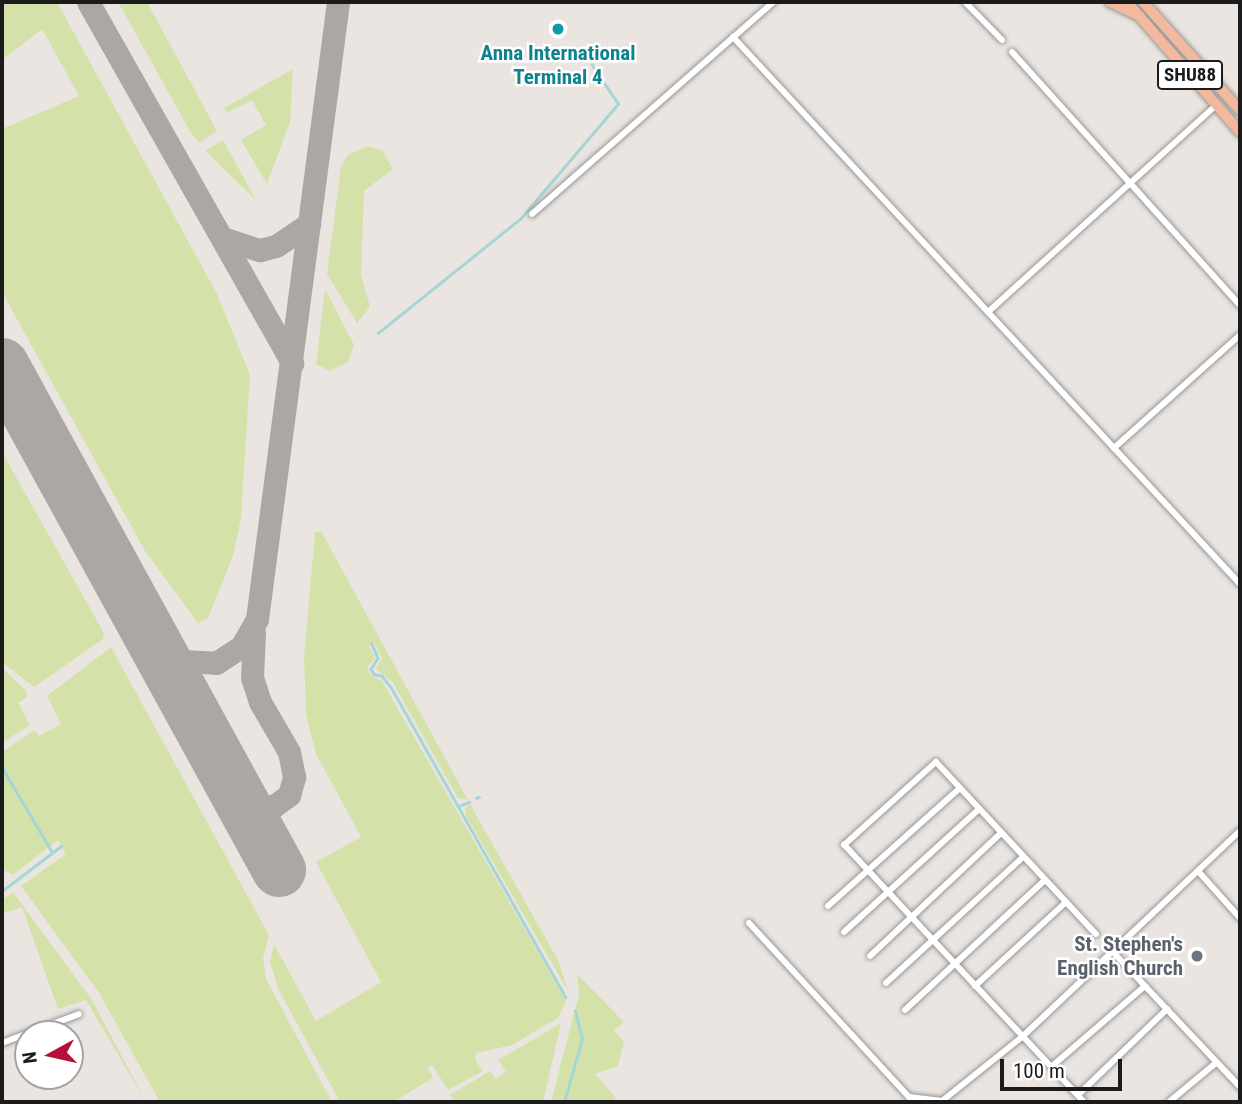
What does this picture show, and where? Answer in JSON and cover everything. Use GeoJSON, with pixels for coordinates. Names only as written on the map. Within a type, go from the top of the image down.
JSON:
{"type":"FeatureCollection","features":[{"type":"Feature","properties":{"kind":"main road"},"geometry":{"type":"LineString","coordinates":[[1110,2],[1117,9],[1140,16]]}},
{"type":"Feature","properties":{"kind":"main road","name":"SHU88"},"geometry":{"type":"LineString","coordinates":[[1127,2],[1240,132]]}},
{"type":"Feature","properties":{"kind":"main road","name":"SHU88"},"geometry":{"type":"LineString","coordinates":[[1143,2],[1240,110]]}},
{"type":"Feature","properties":{"kind":"street"},"geometry":{"type":"LineString","coordinates":[[531,214],[773,2]]}},
{"type":"Feature","properties":{"kind":"street"},"geometry":{"type":"LineString","coordinates":[[965,2],[1002,40]]}},
{"type":"Feature","properties":{"kind":"street"},"geometry":{"type":"LineString","coordinates":[[733,37],[1240,584]]}},
{"type":"Feature","properties":{"kind":"street"},"geometry":{"type":"LineString","coordinates":[[1012,52],[1240,305]]}},
{"type":"Feature","properties":{"kind":"street"},"geometry":{"type":"LineString","coordinates":[[988,312],[1216,105]]}},
{"type":"Feature","properties":{"kind":"street"},"geometry":{"type":"LineString","coordinates":[[1114,448],[1240,335]]}},
{"type":"Feature","properties":{"kind":"street"},"geometry":{"type":"LineString","coordinates":[[1084,1102],[844,845],[936,762],[1096,934]]}},
{"type":"Feature","properties":{"kind":"street"},"geometry":{"type":"LineString","coordinates":[[828,906],[960,788]]}},
{"type":"Feature","properties":{"kind":"street"},"geometry":{"type":"LineString","coordinates":[[844,932],[979,809]]}},
{"type":"Feature","properties":{"kind":"street"},"geometry":{"type":"LineString","coordinates":[[870,956],[1001,833]]}},
{"type":"Feature","properties":{"kind":"street"},"geometry":{"type":"LineString","coordinates":[[749,923],[909,1097],[942,1101],[1021,1037],[1239,836]]}},
{"type":"Feature","properties":{"kind":"street"},"geometry":{"type":"LineString","coordinates":[[886,983],[1023,857]]}},
{"type":"Feature","properties":{"kind":"street"},"geometry":{"type":"LineString","coordinates":[[1198,871],[1240,918]]}},
{"type":"Feature","properties":{"kind":"street"},"geometry":{"type":"LineString","coordinates":[[905,1010],[1045,880]]}},
{"type":"Feature","properties":{"kind":"street"},"geometry":{"type":"LineString","coordinates":[[975,986],[1066,902]]}},
{"type":"Feature","properties":{"kind":"street"},"geometry":{"type":"LineString","coordinates":[[1112,951],[1240,1087]]}},
{"type":"Feature","properties":{"kind":"street"},"geometry":{"type":"LineString","coordinates":[[1051,1067],[1145,986]]}},
{"type":"Feature","properties":{"kind":"street"},"geometry":{"type":"LineString","coordinates":[[1078,1096],[1167,1009]]}},
{"type":"Feature","properties":{"kind":"street"},"geometry":{"type":"LineString","coordinates":[[2,1043],[79,1014]]}},
{"type":"Feature","properties":{"kind":"street"},"geometry":{"type":"LineString","coordinates":[[1169,1102],[1217,1062]]}},
{"type":"Feature","properties":{"kind":"green space"},"geometry":{"type":"Polygon","coordinates":[[[2,2],[57,2],[216,292],[250,375],[241,518],[233,556],[208,618],[198,623],[145,551],[2,292],[2,129],[79,96],[42,29],[2,60],[2,2]]]}},
{"type":"Feature","properties":{"kind":"green space"},"geometry":{"type":"Polygon","coordinates":[[[118,2],[147,2],[217,131],[199,143],[191,133],[118,2]]]}},
{"type":"Feature","properties":{"kind":"green space"},"geometry":{"type":"Polygon","coordinates":[[[293,69],[290,122],[267,184],[241,140],[266,125],[252,100],[227,113],[224,108],[293,69]]]}},
{"type":"Feature","properties":{"kind":"green space"},"geometry":{"type":"Polygon","coordinates":[[[223,140],[256,200],[205,151],[223,140]]]}},
{"type":"Feature","properties":{"kind":"green space"},"geometry":{"type":"Polygon","coordinates":[[[367,146],[382,150],[393,169],[364,191],[361,275],[370,307],[357,323],[327,274],[341,166],[348,155],[367,146]]]}},
{"type":"Feature","properties":{"kind":"green space"},"geometry":{"type":"Polygon","coordinates":[[[325,289],[354,345],[348,362],[330,371],[316,364],[325,289]]]}},
{"type":"Feature","properties":{"kind":"green space"},"geometry":{"type":"Polygon","coordinates":[[[2,452],[104,633],[103,639],[34,687],[2,662],[2,452]]]}},
{"type":"Feature","properties":{"kind":"green space"},"geometry":{"type":"Polygon","coordinates":[[[321,531],[468,800],[458,798],[393,683],[376,669],[382,658],[374,643],[369,646],[375,658],[367,668],[371,676],[382,681],[566,1001],[558,1018],[512,1045],[476,1053],[475,1060],[483,1071],[448,1090],[432,1065],[428,1068],[433,1078],[393,1102],[340,1102],[279,991],[270,962],[274,944],[316,1021],[381,982],[316,862],[361,837],[316,754],[306,715],[304,657],[315,532],[321,531]]]}},
{"type":"Feature","properties":{"kind":"green space"},"geometry":{"type":"Polygon","coordinates":[[[111,647],[269,935],[263,958],[266,979],[332,1102],[160,1102],[99,993],[21,886],[66,854],[58,840],[13,875],[2,869],[2,752],[35,730],[39,736],[61,724],[47,696],[111,647]]]}},
{"type":"Feature","properties":{"kind":"green space"},"geometry":{"type":"Polygon","coordinates":[[[2,668],[26,691],[27,697],[18,703],[30,725],[2,743],[2,668]]]}},
{"type":"Feature","properties":{"kind":"green space"},"geometry":{"type":"Polygon","coordinates":[[[470,804],[558,960],[568,991],[466,816],[465,808],[470,804]]]}},
{"type":"Feature","properties":{"kind":"green space"},"geometry":{"type":"Polygon","coordinates":[[[13,892],[92,1000],[146,1102],[86,1000],[58,1009],[22,907],[2,914],[2,900],[13,892]]]}},
{"type":"Feature","properties":{"kind":"green space"},"geometry":{"type":"Polygon","coordinates":[[[577,974],[624,1022],[614,1030],[624,1042],[618,1066],[595,1074],[619,1102],[551,1102],[579,995],[577,974]]]}},
{"type":"Feature","properties":{"kind":"green space"},"geometry":{"type":"Polygon","coordinates":[[[561,1023],[543,1102],[455,1102],[450,1095],[490,1071],[496,1079],[506,1072],[498,1060],[561,1023]]]}},
{"type":"Feature","properties":{"kind":"waterway"},"geometry":{"type":"LineString","coordinates":[[378,333],[520,219],[618,104],[592,65]]}},
{"type":"Feature","properties":{"kind":"waterway"},"geometry":{"type":"LineString","coordinates":[[372,644],[378,658],[371,669],[374,674],[382,676],[391,687],[566,997]]}},
{"type":"Feature","properties":{"kind":"waterway"},"geometry":{"type":"LineString","coordinates":[[2,767],[52,852]]}},
{"type":"Feature","properties":{"kind":"waterway"},"geometry":{"type":"LineString","coordinates":[[459,806],[469,802]]}},
{"type":"Feature","properties":{"kind":"waterway"},"geometry":{"type":"LineString","coordinates":[[2,891],[61,846]]}},
{"type":"Feature","properties":{"kind":"waterway"},"geometry":{"type":"LineString","coordinates":[[564,1102],[582,1039],[575,1011]]}},
{"type":"Feature","properties":{"kind":"taxiway"},"geometry":{"type":"LineString","coordinates":[[88,2],[292,363]]}},
{"type":"Feature","properties":{"kind":"taxiway"},"geometry":{"type":"LineString","coordinates":[[155,643],[181,661],[216,663],[241,647],[257,619],[338,2]]}},
{"type":"Feature","properties":{"kind":"taxiway"},"geometry":{"type":"LineString","coordinates":[[222,238],[260,250],[276,246],[309,224]]}},
{"type":"Feature","properties":{"kind":"taxiway"},"geometry":{"type":"LineString","coordinates":[[239,797],[254,807],[274,806],[289,795],[294,777],[289,752],[260,702],[252,678],[254,632]]}},
{"type":"Feature","properties":{"kind":"runway"},"geometry":{"type":"LineString","coordinates":[[2,365],[279,870]]}},
{"type":"Feature","properties":{"kind":"place","name":"Anna International Terminal 4"},"geometry":{"type":"Point","coordinates":[558,29]}},
{"type":"Feature","properties":{"kind":"place","name":"St. Stephen's English Church"},"geometry":{"type":"Point","coordinates":[1197,956]}}]}
